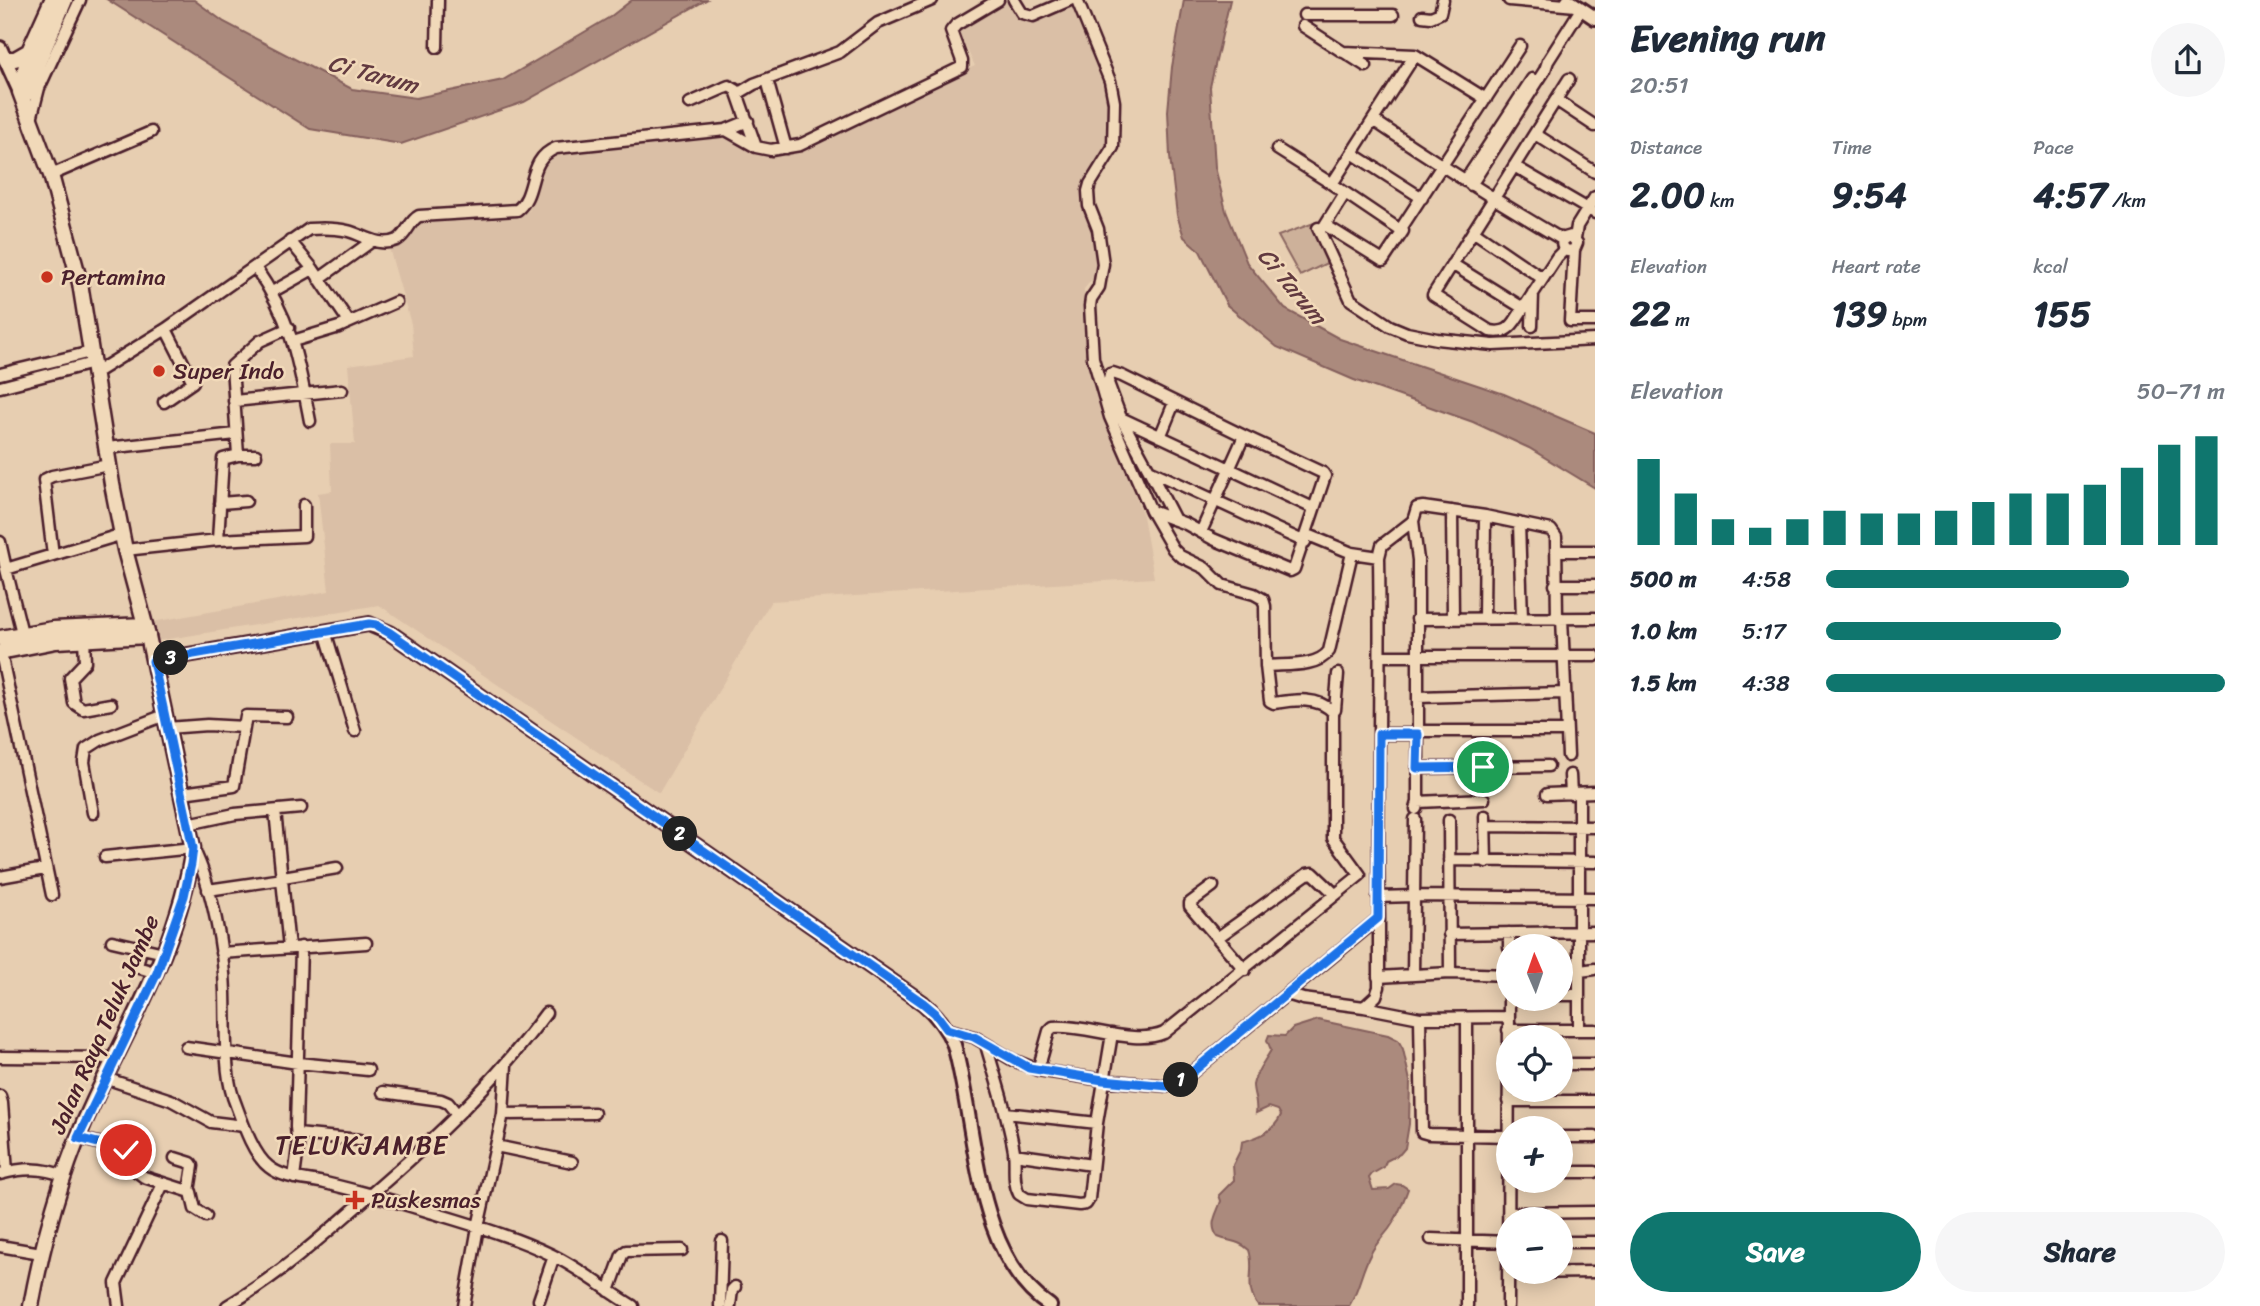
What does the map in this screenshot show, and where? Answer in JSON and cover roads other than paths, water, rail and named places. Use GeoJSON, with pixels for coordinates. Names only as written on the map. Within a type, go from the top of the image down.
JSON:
{"type":"FeatureCollection","features":[{"type":"Feature","properties":{"kind":"main road"},"geometry":{"type":"LineString","coordinates":[[22,98],[38,63],[52,0]]}},
{"type":"Feature","properties":{"kind":"main road"},"geometry":{"type":"LineString","coordinates":[[22,98],[29,51],[49,19],[65,0]]}},
{"type":"Feature","properties":{"kind":"main road"},"geometry":{"type":"LineString","coordinates":[[3,54],[15,59],[29,51]]}},
{"type":"Feature","properties":{"kind":"main road","name":"Jalan Raya Teluk Jambe"},"geometry":{"type":"LineString","coordinates":[[22,98],[51,175],[80,283],[125,550],[146,630],[193,848],[187,883],[157,973],[105,1078],[64,1176],[41,1253],[31,1306]]}},
{"type":"Feature","properties":{"kind":"main road"},"geometry":{"type":"LineString","coordinates":[[1,651],[22,633],[81,627],[146,630]]}},
{"type":"Feature","properties":{"kind":"main road"},"geometry":{"type":"LineString","coordinates":[[1,651],[146,630]]}},
{"type":"Feature","properties":{"kind":"street"},"geometry":{"type":"LineString","coordinates":[[31,120],[39,88],[80,0]]}},
{"type":"Feature","properties":{"kind":"street"},"geometry":{"type":"LineString","coordinates":[[437,47],[438,0]]}},
{"type":"Feature","properties":{"kind":"street"},"geometry":{"type":"LineString","coordinates":[[739,93],[840,51],[878,23],[932,0]]}},
{"type":"Feature","properties":{"kind":"street"},"geometry":{"type":"LineString","coordinates":[[726,130],[757,147],[771,150],[800,145],[961,67],[962,61],[951,31],[956,25],[998,0]]}},
{"type":"Feature","properties":{"kind":"street"},"geometry":{"type":"LineString","coordinates":[[1014,0],[1022,13],[1033,16],[1070,0]]}},
{"type":"Feature","properties":{"kind":"street"},"geometry":{"type":"LineString","coordinates":[[1077,0],[1106,69],[1114,102],[1113,147],[1088,191],[1098,229],[1103,264],[1099,287],[1090,306],[1093,358],[1110,417],[1151,511],[1173,549],[1180,556],[1205,568],[1222,585],[1263,599],[1270,701],[1314,701],[1333,712]]}},
{"type":"Feature","properties":{"kind":"street"},"geometry":{"type":"LineString","coordinates":[[1422,16],[1431,17],[1440,13],[1443,0]]}},
{"type":"Feature","properties":{"kind":"street"},"geometry":{"type":"LineString","coordinates":[[1509,0],[1575,5],[1595,18]]}},
{"type":"Feature","properties":{"kind":"street"},"geometry":{"type":"LineString","coordinates":[[1468,183],[1540,66],[1548,61],[1575,5]]}},
{"type":"Feature","properties":{"kind":"street"},"geometry":{"type":"LineString","coordinates":[[1319,15],[1320,36]]}},
{"type":"Feature","properties":{"kind":"street"},"geometry":{"type":"LineString","coordinates":[[1375,53],[1364,69],[1303,20],[1319,15],[1393,15]]}},
{"type":"Feature","properties":{"kind":"street"},"geometry":{"type":"LineString","coordinates":[[1400,230],[1520,46]]}},
{"type":"Feature","properties":{"kind":"street"},"geometry":{"type":"LineString","coordinates":[[1343,52],[1415,55],[1486,99]]}},
{"type":"Feature","properties":{"kind":"street"},"geometry":{"type":"LineString","coordinates":[[3,54],[22,98]]}},
{"type":"Feature","properties":{"kind":"street"},"geometry":{"type":"LineString","coordinates":[[1332,184],[1415,55]]}},
{"type":"Feature","properties":{"kind":"street"},"geometry":{"type":"LineString","coordinates":[[1569,79],[1452,264],[1429,292],[1490,331],[1499,333],[1506,330],[1556,257],[1569,243],[1577,226],[1591,211],[1595,197]]}},
{"type":"Feature","properties":{"kind":"street"},"geometry":{"type":"LineString","coordinates":[[767,80],[786,148]]}},
{"type":"Feature","properties":{"kind":"street"},"geometry":{"type":"LineString","coordinates":[[690,103],[729,86],[739,93],[757,147]]}},
{"type":"Feature","properties":{"kind":"street"},"geometry":{"type":"LineString","coordinates":[[1556,100],[1595,126]]}},
{"type":"Feature","properties":{"kind":"street"},"geometry":{"type":"LineString","coordinates":[[1373,120],[1493,199],[1569,243]]}},
{"type":"Feature","properties":{"kind":"street"},"geometry":{"type":"LineString","coordinates":[[0,387],[93,363],[166,329],[309,229],[351,232],[372,241],[388,242],[399,239],[411,221],[419,216],[517,211],[524,202],[541,156],[556,148],[726,130],[748,121]]}},
{"type":"Feature","properties":{"kind":"street"},"geometry":{"type":"LineString","coordinates":[[51,175],[151,132]]}},
{"type":"Feature","properties":{"kind":"street"},"geometry":{"type":"LineString","coordinates":[[1535,134],[1595,172]]}},
{"type":"Feature","properties":{"kind":"street"},"geometry":{"type":"LineString","coordinates":[[1276,149],[1332,184],[1403,231],[1383,261],[1325,225],[1345,193]]}},
{"type":"Feature","properties":{"kind":"street"},"geometry":{"type":"LineString","coordinates":[[1352,153],[1422,198]]}},
{"type":"Feature","properties":{"kind":"street"},"geometry":{"type":"LineString","coordinates":[[1514,166],[1591,211]]}},
{"type":"Feature","properties":{"kind":"street"},"geometry":{"type":"LineString","coordinates":[[1318,228],[1352,300],[1391,326],[1407,333],[1480,344],[1595,340]]}},
{"type":"Feature","properties":{"kind":"street"},"geometry":{"type":"LineString","coordinates":[[1473,231],[1542,278]]}},
{"type":"Feature","properties":{"kind":"street"},"geometry":{"type":"LineString","coordinates":[[290,241],[313,269],[349,322]]}},
{"type":"Feature","properties":{"kind":"street"},"geometry":{"type":"LineString","coordinates":[[319,279],[372,241]]}},
{"type":"Feature","properties":{"kind":"street"},"geometry":{"type":"LineString","coordinates":[[1569,243],[1570,321],[1595,321]]}},
{"type":"Feature","properties":{"kind":"street"},"geometry":{"type":"LineString","coordinates":[[1452,264],[1523,308]]}},
{"type":"Feature","properties":{"kind":"street"},"geometry":{"type":"LineString","coordinates":[[255,267],[272,292],[289,328],[310,421]]}},
{"type":"Feature","properties":{"kind":"street"},"geometry":{"type":"LineString","coordinates":[[272,292],[313,269]]}},
{"type":"Feature","properties":{"kind":"street"},"geometry":{"type":"LineString","coordinates":[[1532,326],[1533,292]]}},
{"type":"Feature","properties":{"kind":"street"},"geometry":{"type":"LineString","coordinates":[[293,341],[396,302]]}},
{"type":"Feature","properties":{"kind":"street"},"geometry":{"type":"LineString","coordinates":[[238,455],[232,366],[260,341],[289,328]]}},
{"type":"Feature","properties":{"kind":"street"},"geometry":{"type":"LineString","coordinates":[[164,402],[193,382],[166,329]]}},
{"type":"Feature","properties":{"kind":"street"},"geometry":{"type":"LineString","coordinates":[[0,374],[62,359],[93,363]]}},
{"type":"Feature","properties":{"kind":"street"},"geometry":{"type":"LineString","coordinates":[[62,359],[65,370]]}},
{"type":"Feature","properties":{"kind":"street"},"geometry":{"type":"LineString","coordinates":[[1151,511],[1290,571],[1294,569],[1313,508],[1325,480],[1323,473],[1113,373],[1110,374],[1108,383],[1121,418],[1175,520]]}},
{"type":"Feature","properties":{"kind":"street"},"geometry":{"type":"LineString","coordinates":[[234,401],[305,396],[342,390]]}},
{"type":"Feature","properties":{"kind":"street"},"geometry":{"type":"LineString","coordinates":[[1160,438],[1174,402]]}},
{"type":"Feature","properties":{"kind":"street"},"geometry":{"type":"LineString","coordinates":[[1121,418],[1313,508]]}},
{"type":"Feature","properties":{"kind":"street"},"geometry":{"type":"LineString","coordinates":[[107,448],[236,434]]}},
{"type":"Feature","properties":{"kind":"street"},"geometry":{"type":"LineString","coordinates":[[1201,532],[1244,436]]}},
{"type":"Feature","properties":{"kind":"street"},"geometry":{"type":"LineString","coordinates":[[218,540],[223,459],[238,455],[256,455]]}},
{"type":"Feature","properties":{"kind":"street"},"geometry":{"type":"LineString","coordinates":[[53,555],[44,480],[109,465]]}},
{"type":"Feature","properties":{"kind":"street"},"geometry":{"type":"LineString","coordinates":[[1149,470],[1305,538],[1353,553],[1379,557]]}},
{"type":"Feature","properties":{"kind":"street"},"geometry":{"type":"LineString","coordinates":[[220,503],[246,501]]}},
{"type":"Feature","properties":{"kind":"street"},"geometry":{"type":"LineString","coordinates":[[125,550],[218,540],[304,536],[304,505]]}},
{"type":"Feature","properties":{"kind":"street"},"geometry":{"type":"LineString","coordinates":[[1413,975],[1418,560],[1413,521],[1417,508],[1452,511],[1519,523],[1551,530],[1556,537],[1555,585],[1564,654],[1569,756]]}},
{"type":"Feature","properties":{"kind":"street"},"geometry":{"type":"LineString","coordinates":[[1452,511],[1452,618]]}},
{"type":"Feature","properties":{"kind":"street"},"geometry":{"type":"LineString","coordinates":[[1484,619],[1485,516]]}},
{"type":"Feature","properties":{"kind":"street"},"geometry":{"type":"LineString","coordinates":[[1364,1007],[1376,996],[1379,987],[1379,557],[1382,545],[1413,521]]}},
{"type":"Feature","properties":{"kind":"street"},"geometry":{"type":"LineString","coordinates":[[1519,523],[1521,619]]}},
{"type":"Feature","properties":{"kind":"street"},"geometry":{"type":"LineString","coordinates":[[6,569],[122,534]]}},
{"type":"Feature","properties":{"kind":"street"},"geometry":{"type":"LineString","coordinates":[[0,542],[22,633]]}},
{"type":"Feature","properties":{"kind":"street"},"geometry":{"type":"LineString","coordinates":[[1556,551],[1595,551]]}},
{"type":"Feature","properties":{"kind":"street"},"geometry":{"type":"LineString","coordinates":[[1266,666],[1312,662],[1326,656],[1353,553]]}},
{"type":"Feature","properties":{"kind":"street"},"geometry":{"type":"LineString","coordinates":[[1555,585],[1595,585]]}},
{"type":"Feature","properties":{"kind":"street"},"geometry":{"type":"LineString","coordinates":[[1417,619],[1595,618]]}},
{"type":"Feature","properties":{"kind":"street"},"geometry":{"type":"LineString","coordinates":[[153,661],[372,624],[390,633],[923,1003],[947,1029],[959,1061],[988,1216],[1017,1274],[1036,1297],[1049,1306]]}},
{"type":"Feature","properties":{"kind":"street"},"geometry":{"type":"LineString","coordinates":[[325,631],[355,731]]}},
{"type":"Feature","properties":{"kind":"street"},"geometry":{"type":"LineString","coordinates":[[84,638],[85,662],[70,678],[74,703],[83,709],[111,704]]}},
{"type":"Feature","properties":{"kind":"street"},"geometry":{"type":"LineString","coordinates":[[1,651],[52,895]]}},
{"type":"Feature","properties":{"kind":"street"},"geometry":{"type":"LineString","coordinates":[[1381,656],[1595,656]]}},
{"type":"Feature","properties":{"kind":"street"},"geometry":{"type":"LineString","coordinates":[[1038,1070],[1049,1031],[1053,1027],[1156,1037],[1164,1033],[1245,970],[1360,874],[1334,841],[1333,712],[1338,674]]}},
{"type":"Feature","properties":{"kind":"street"},"geometry":{"type":"LineString","coordinates":[[1418,697],[1566,693]]}},
{"type":"Feature","properties":{"kind":"street"},"geometry":{"type":"LineString","coordinates":[[0,712],[12,707]]}},
{"type":"Feature","properties":{"kind":"street"},"geometry":{"type":"LineString","coordinates":[[181,793],[234,786],[245,718],[287,718]]}},
{"type":"Feature","properties":{"kind":"street"},"geometry":{"type":"LineString","coordinates":[[93,813],[84,762],[86,750],[100,740],[166,721],[244,727]]}},
{"type":"Feature","properties":{"kind":"street"},"geometry":{"type":"LineString","coordinates":[[1379,734],[1567,731]]}},
{"type":"Feature","properties":{"kind":"street"},"geometry":{"type":"LineString","coordinates":[[1417,768],[1548,766]]}},
{"type":"Feature","properties":{"kind":"street"},"geometry":{"type":"LineString","coordinates":[[1570,775],[1580,827],[1578,1030]]}},
{"type":"Feature","properties":{"kind":"street"},"geometry":{"type":"LineString","coordinates":[[1547,794],[1595,792]]}},
{"type":"Feature","properties":{"kind":"street"},"geometry":{"type":"LineString","coordinates":[[1417,810],[1484,799]]}},
{"type":"Feature","properties":{"kind":"street"},"geometry":{"type":"LineString","coordinates":[[188,824],[235,814],[301,808]]}},
{"type":"Feature","properties":{"kind":"street"},"geometry":{"type":"LineString","coordinates":[[275,811],[289,948]]}},
{"type":"Feature","properties":{"kind":"street"},"geometry":{"type":"LineString","coordinates":[[1449,820],[1450,973]]}},
{"type":"Feature","properties":{"kind":"street"},"geometry":{"type":"LineString","coordinates":[[1486,862],[1485,821],[1595,827]]}},
{"type":"Feature","properties":{"kind":"street"},"geometry":{"type":"LineString","coordinates":[[105,857],[193,848],[208,890],[221,953],[232,1094],[244,1126],[262,1161],[272,1170],[478,1227],[554,1256],[633,1306]]}},
{"type":"Feature","properties":{"kind":"street"},"geometry":{"type":"LineString","coordinates":[[1449,860],[1595,862]]}},
{"type":"Feature","properties":{"kind":"street"},"geometry":{"type":"LineString","coordinates":[[0,877],[45,869]]}},
{"type":"Feature","properties":{"kind":"street"},"geometry":{"type":"LineString","coordinates":[[208,890],[337,869]]}},
{"type":"Feature","properties":{"kind":"street"},"geometry":{"type":"LineString","coordinates":[[1217,939],[1307,874],[1318,876],[1335,894]]}},
{"type":"Feature","properties":{"kind":"street"},"geometry":{"type":"LineString","coordinates":[[1213,886],[1189,904],[1245,970]]}},
{"type":"Feature","properties":{"kind":"street"},"geometry":{"type":"LineString","coordinates":[[1378,897],[1595,898]]}},
{"type":"Feature","properties":{"kind":"street"},"geometry":{"type":"LineString","coordinates":[[947,1029],[974,1037],[1021,1064],[1038,1070],[1103,1080],[1168,1086],[1176,1084],[1378,918]]}},
{"type":"Feature","properties":{"kind":"street"},"geometry":{"type":"LineString","coordinates":[[1449,934],[1595,932]]}},
{"type":"Feature","properties":{"kind":"street"},"geometry":{"type":"LineString","coordinates":[[112,941],[164,953]]}},
{"type":"Feature","properties":{"kind":"street"},"geometry":{"type":"LineString","coordinates":[[221,953],[366,943]]}},
{"type":"Feature","properties":{"kind":"street"},"geometry":{"type":"LineString","coordinates":[[141,947],[137,967],[157,973]]}},
{"type":"Feature","properties":{"kind":"street"},"geometry":{"type":"LineString","coordinates":[[294,1178],[302,947]]}},
{"type":"Feature","properties":{"kind":"street"},"geometry":{"type":"LineString","coordinates":[[1580,971],[1595,970]]}},
{"type":"Feature","properties":{"kind":"street"},"geometry":{"type":"LineString","coordinates":[[1378,977],[1496,974]]}},
{"type":"Feature","properties":{"kind":"street"},"geometry":{"type":"LineString","coordinates":[[1287,994],[1420,1018],[1508,1017]]}},
{"type":"Feature","properties":{"kind":"street"},"geometry":{"type":"LineString","coordinates":[[1573,995],[1579,995]]}},
{"type":"Feature","properties":{"kind":"street"},"geometry":{"type":"LineString","coordinates":[[1508,1012],[1508,1025]]}},
{"type":"Feature","properties":{"kind":"street"},"geometry":{"type":"LineString","coordinates":[[227,1306],[277,1274],[433,1140],[506,1065],[546,1013]]}},
{"type":"Feature","properties":{"kind":"street"},"geometry":{"type":"LineString","coordinates":[[1466,1017],[1466,1306]]}},
{"type":"Feature","properties":{"kind":"street"},"geometry":{"type":"LineString","coordinates":[[1420,1018],[1421,1130],[1429,1134],[1496,1136]]}},
{"type":"Feature","properties":{"kind":"street"},"geometry":{"type":"LineString","coordinates":[[1573,1030],[1595,1031]]}},
{"type":"Feature","properties":{"kind":"street"},"geometry":{"type":"LineString","coordinates":[[986,1045],[1006,1113],[1018,1194],[1027,1199],[1084,1205],[1089,1199],[1097,1123],[1112,1034]]}},
{"type":"Feature","properties":{"kind":"street"},"geometry":{"type":"LineString","coordinates":[[186,1047],[368,1070]]}},
{"type":"Feature","properties":{"kind":"street"},"geometry":{"type":"LineString","coordinates":[[0,1057],[115,1058]]}},
{"type":"Feature","properties":{"kind":"street"},"geometry":{"type":"LineString","coordinates":[[1573,1064],[1595,1064]]}},
{"type":"Feature","properties":{"kind":"street"},"geometry":{"type":"LineString","coordinates":[[464,1306],[503,1114],[506,1065]]}},
{"type":"Feature","properties":{"kind":"street"},"geometry":{"type":"LineString","coordinates":[[105,1078],[171,1100],[211,1122],[244,1126]]}},
{"type":"Feature","properties":{"kind":"street"},"geometry":{"type":"LineString","coordinates":[[383,1092],[441,1100],[457,1114]]}},
{"type":"Feature","properties":{"kind":"street"},"geometry":{"type":"LineString","coordinates":[[0,1096],[3,1173],[33,1168],[64,1176]]}},
{"type":"Feature","properties":{"kind":"street"},"geometry":{"type":"LineString","coordinates":[[1573,1101],[1595,1101]]}},
{"type":"Feature","properties":{"kind":"street"},"geometry":{"type":"LineString","coordinates":[[503,1114],[594,1113]]}},
{"type":"Feature","properties":{"kind":"street"},"geometry":{"type":"LineString","coordinates":[[1006,1113],[1097,1123]]}},
{"type":"Feature","properties":{"kind":"street"},"geometry":{"type":"LineString","coordinates":[[297,1134],[360,1140]]}},
{"type":"Feature","properties":{"kind":"street"},"geometry":{"type":"LineString","coordinates":[[1573,1137],[1595,1137]]}},
{"type":"Feature","properties":{"kind":"street"},"geometry":{"type":"LineString","coordinates":[[78,1138],[131,1150],[136,1171],[144,1177],[189,1191],[195,1209],[206,1216]]}},
{"type":"Feature","properties":{"kind":"street"},"geometry":{"type":"LineString","coordinates":[[496,1146],[572,1162]]}},
{"type":"Feature","properties":{"kind":"street"},"geometry":{"type":"LineString","coordinates":[[1014,1154],[1092,1165]]}},
{"type":"Feature","properties":{"kind":"street"},"geometry":{"type":"LineString","coordinates":[[175,1158],[193,1167],[189,1191]]}},
{"type":"Feature","properties":{"kind":"street"},"geometry":{"type":"LineString","coordinates":[[1573,1172],[1595,1172]]}},
{"type":"Feature","properties":{"kind":"street"},"geometry":{"type":"LineString","coordinates":[[119,1306],[116,1283],[163,1184]]}},
{"type":"Feature","properties":{"kind":"street"},"geometry":{"type":"LineString","coordinates":[[1573,1212],[1595,1212]]}},
{"type":"Feature","properties":{"kind":"street"},"geometry":{"type":"LineString","coordinates":[[1431,1239],[1496,1241]]}},
{"type":"Feature","properties":{"kind":"street"},"geometry":{"type":"LineString","coordinates":[[720,1306],[722,1241]]}},
{"type":"Feature","properties":{"kind":"street"},"geometry":{"type":"LineString","coordinates":[[1573,1242],[1595,1242]]}},
{"type":"Feature","properties":{"kind":"street"},"geometry":{"type":"LineString","coordinates":[[0,1246],[41,1253]]}},
{"type":"Feature","properties":{"kind":"street"},"geometry":{"type":"LineString","coordinates":[[609,1291],[622,1255],[626,1251],[682,1250]]}},
{"type":"Feature","properties":{"kind":"street"},"geometry":{"type":"LineString","coordinates":[[539,1300],[554,1256]]}},
{"type":"Feature","properties":{"kind":"street"},"geometry":{"type":"LineString","coordinates":[[1573,1272],[1595,1272]]}},
{"type":"Feature","properties":{"kind":"street"},"geometry":{"type":"LineString","coordinates":[[1508,1284],[1508,1306]]}},
{"type":"Feature","properties":{"kind":"street"},"geometry":{"type":"LineString","coordinates":[[730,1306],[732,1290],[735,1287]]}},
{"type":"Feature","properties":{"kind":"place","name":"Pertamina"},"geometry":{"type":"Point","coordinates":[47,277]}},
{"type":"Feature","properties":{"kind":"place","name":"Super Indo"},"geometry":{"type":"Point","coordinates":[159,371]}},
{"type":"Feature","properties":{"kind":"place","name":"Puskesmas"},"geometry":{"type":"Point","coordinates":[355,1200]}},
{"type":"Feature","properties":{"kind":"district","name":"TELUKJAMBE"},"geometry":{"type":"Point","coordinates":[362,1145]}},
{"type":"Feature","properties":{"kind":"water label","name":"Ci Tarum"},"geometry":{"type":"Point","coordinates":[373,74]}},
{"type":"Feature","properties":{"kind":"water label","name":"Ci Tarum"},"geometry":{"type":"Point","coordinates":[1292,286]}}]}
